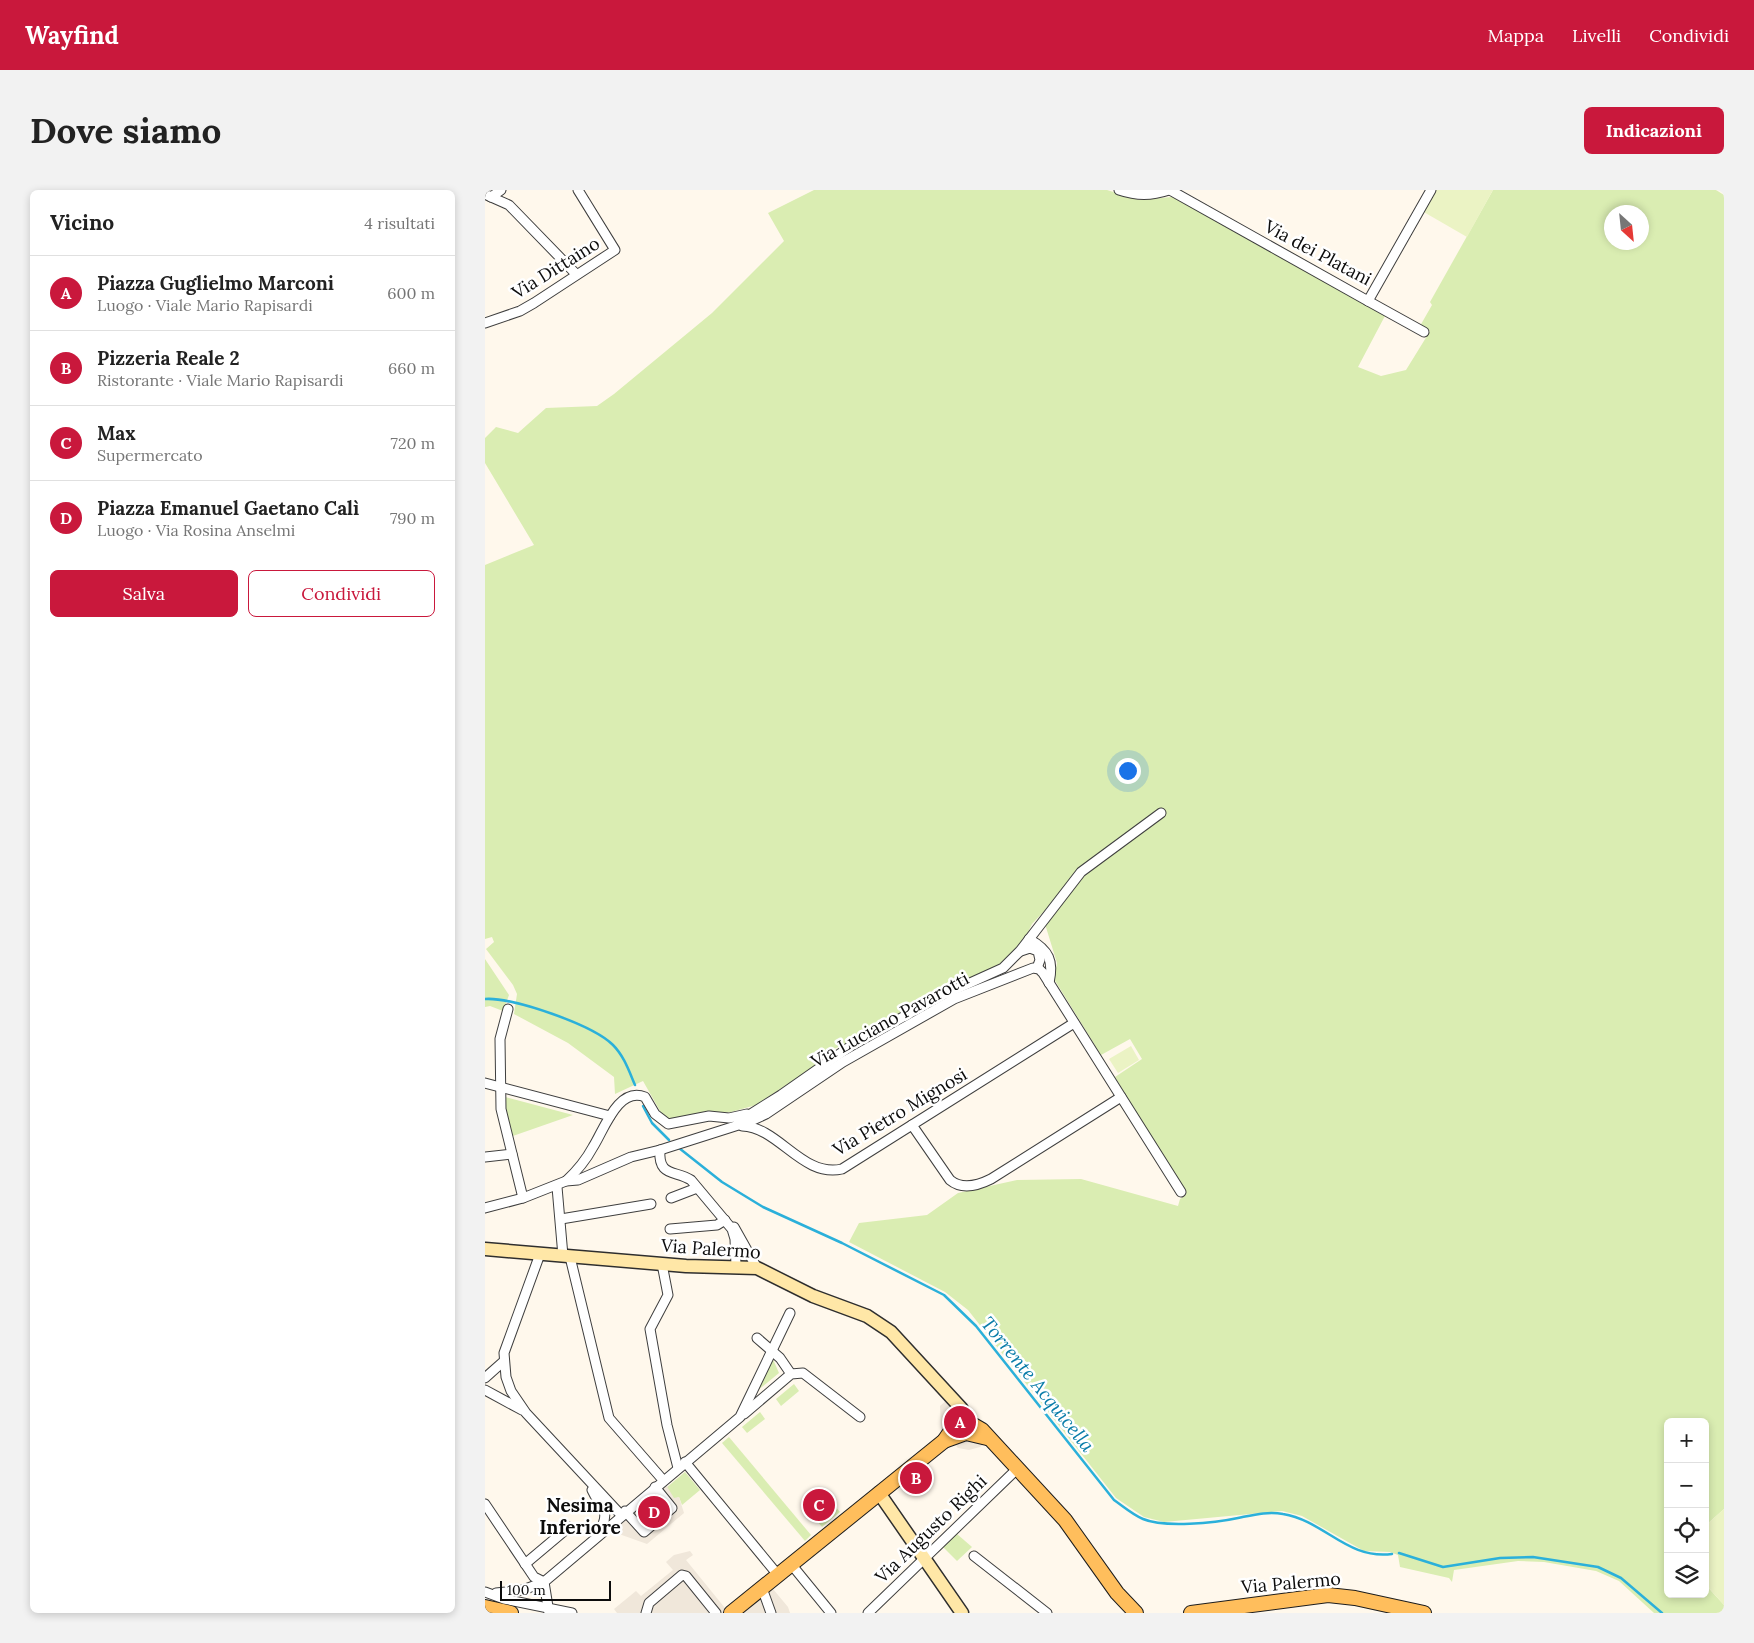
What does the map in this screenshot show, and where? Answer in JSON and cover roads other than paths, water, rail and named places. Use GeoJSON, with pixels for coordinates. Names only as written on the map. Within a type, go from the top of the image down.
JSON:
{"type":"FeatureCollection","features":[{"type":"Feature","properties":{"kind":"main road","name":"Via Palermo"},"geometry":{"type":"LineString","coordinates":[[485,1249],[662,1264],[757,1268],[813,1296],[877,1321],[891,1332],[951,1397],[964,1426]]}},
{"type":"Feature","properties":{"kind":"main road"},"geometry":{"type":"LineString","coordinates":[[736,1611],[791,1564],[964,1426],[982,1430],[1065,1520],[1117,1593],[1136,1613]]}},
{"type":"Feature","properties":{"kind":"main road"},"geometry":{"type":"LineString","coordinates":[[879,1493],[962,1613]]}},
{"type":"Feature","properties":{"kind":"main road","name":"Via Palermo"},"geometry":{"type":"LineString","coordinates":[[1191,1613],[1328,1595],[1355,1598],[1424,1613]]}},
{"type":"Feature","properties":{"kind":"main road"},"geometry":{"type":"LineString","coordinates":[[485,1607],[511,1613]]}},
{"type":"Feature","properties":{"kind":"street"},"geometry":{"type":"LineString","coordinates":[[488,196],[501,190]]}},
{"type":"Feature","properties":{"kind":"street","name":"Via Dittaino"},"geometry":{"type":"LineString","coordinates":[[485,323],[520,311],[615,250],[578,190]]}},
{"type":"Feature","properties":{"kind":"street"},"geometry":{"type":"LineString","coordinates":[[1119,190],[1139,195],[1159,194],[1169,190]]}},
{"type":"Feature","properties":{"kind":"street","name":"Via dei Platani"},"geometry":{"type":"LineString","coordinates":[[1169,190],[1368,301],[1431,190]]}},
{"type":"Feature","properties":{"kind":"street"},"geometry":{"type":"LineString","coordinates":[[488,196],[509,204],[576,274]]}},
{"type":"Feature","properties":{"kind":"street"},"geometry":{"type":"LineString","coordinates":[[1368,301],[1424,332]]}},
{"type":"Feature","properties":{"kind":"street"},"geometry":{"type":"LineString","coordinates":[[728,1129],[851,1046],[939,997],[1003,968],[1029,940],[1081,872],[1161,813]]}},
{"type":"Feature","properties":{"kind":"street"},"geometry":{"type":"LineString","coordinates":[[1029,940],[1039,945],[1049,954],[1052,968],[1049,982]]}},
{"type":"Feature","properties":{"kind":"street"},"geometry":{"type":"LineString","coordinates":[[1020,951],[1030,948],[1038,951],[1041,960],[1037,968],[1049,982],[1181,1192]]}},
{"type":"Feature","properties":{"kind":"street","name":"Via Luciano Pavarotti"},"geometry":{"type":"LineString","coordinates":[[751,1124],[843,1062],[954,999],[991,983],[1037,968]]}},
{"type":"Feature","properties":{"kind":"street"},"geometry":{"type":"LineString","coordinates":[[508,1009],[500,1040],[499,1086],[501,1109],[523,1198]]}},
{"type":"Feature","properties":{"kind":"street","name":"Via Pietro Mignosi"},"geometry":{"type":"LineString","coordinates":[[751,1124],[814,1166],[831,1170],[848,1166],[1074,1023]]}},
{"type":"Feature","properties":{"kind":"street"},"geometry":{"type":"LineString","coordinates":[[485,1083],[610,1116]]}},
{"type":"Feature","properties":{"kind":"street"},"geometry":{"type":"LineString","coordinates":[[567,1182],[588,1156],[610,1116],[627,1097],[637,1095],[645,1098],[660,1120],[668,1124],[709,1116],[720,1118],[736,1117],[756,1110]]}},
{"type":"Feature","properties":{"kind":"street"},"geometry":{"type":"LineString","coordinates":[[912,1125],[950,1180],[957,1185],[969,1185],[991,1179],[1121,1097]]}},
{"type":"Feature","properties":{"kind":"street"},"geometry":{"type":"LineString","coordinates":[[720,1118],[728,1129]]}},
{"type":"Feature","properties":{"kind":"street"},"geometry":{"type":"LineString","coordinates":[[485,1208],[578,1180],[631,1157],[751,1124]]}},
{"type":"Feature","properties":{"kind":"street"},"geometry":{"type":"LineString","coordinates":[[660,1150],[659,1158],[664,1168],[671,1173],[687,1177],[734,1233],[736,1266]]}},
{"type":"Feature","properties":{"kind":"street"},"geometry":{"type":"LineString","coordinates":[[485,1157],[512,1154]]}},
{"type":"Feature","properties":{"kind":"street"},"geometry":{"type":"LineString","coordinates":[[557,1187],[567,1256],[609,1418],[663,1480]]}},
{"type":"Feature","properties":{"kind":"street"},"geometry":{"type":"LineString","coordinates":[[671,1198],[697,1188]]}},
{"type":"Feature","properties":{"kind":"street"},"geometry":{"type":"LineString","coordinates":[[561,1219],[651,1204]]}},
{"type":"Feature","properties":{"kind":"street"},"geometry":{"type":"LineString","coordinates":[[670,1229],[717,1225],[725,1220]]}},
{"type":"Feature","properties":{"kind":"street"},"geometry":{"type":"LineString","coordinates":[[725,1220],[735,1227],[757,1268]]}},
{"type":"Feature","properties":{"kind":"street"},"geometry":{"type":"LineString","coordinates":[[539,1254],[504,1353],[509,1385],[526,1413],[585,1476],[644,1532],[672,1508],[655,1487]]}},
{"type":"Feature","properties":{"kind":"street"},"geometry":{"type":"LineString","coordinates":[[662,1264],[668,1295],[650,1328],[667,1425],[682,1465],[778,1575]]}},
{"type":"Feature","properties":{"kind":"street"},"geometry":{"type":"LineString","coordinates":[[740,1417],[790,1313]]}},
{"type":"Feature","properties":{"kind":"street"},"geometry":{"type":"LineString","coordinates":[[757,1338],[772,1350],[791,1374]]}},
{"type":"Feature","properties":{"kind":"street"},"geometry":{"type":"LineString","coordinates":[[485,1378],[504,1361]]}},
{"type":"Feature","properties":{"kind":"street"},"geometry":{"type":"LineString","coordinates":[[489,1593],[523,1590],[544,1582],[623,1513],[791,1374],[807,1374],[860,1417]]}},
{"type":"Feature","properties":{"kind":"street"},"geometry":{"type":"LineString","coordinates":[[485,1390],[526,1413]]}},
{"type":"Feature","properties":{"kind":"street","name":"Via Augusto Righi"},"geometry":{"type":"LineString","coordinates":[[868,1613],[1017,1469]]}},
{"type":"Feature","properties":{"kind":"street"},"geometry":{"type":"LineString","coordinates":[[585,1476],[593,1494],[604,1508],[604,1519],[596,1536]]}},
{"type":"Feature","properties":{"kind":"street"},"geometry":{"type":"LineString","coordinates":[[485,1504],[534,1577],[544,1582]]}},
{"type":"Feature","properties":{"kind":"street"},"geometry":{"type":"LineString","coordinates":[[525,1564],[569,1527]]}},
{"type":"Feature","properties":{"kind":"street"},"geometry":{"type":"LineString","coordinates":[[974,1556],[1047,1613]]}},
{"type":"Feature","properties":{"kind":"street"},"geometry":{"type":"LineString","coordinates":[[791,1564],[831,1613]]}},
{"type":"Feature","properties":{"kind":"street"},"geometry":{"type":"LineString","coordinates":[[636,1613],[643,1611],[645,1613],[649,1603],[682,1575],[716,1613]]}},
{"type":"Feature","properties":{"kind":"street"},"geometry":{"type":"LineString","coordinates":[[544,1582],[549,1610]]}},
{"type":"Feature","properties":{"kind":"street"},"geometry":{"type":"LineString","coordinates":[[762,1588],[769,1612]]}},
{"type":"Feature","properties":{"kind":"street"},"geometry":{"type":"LineString","coordinates":[[489,1593],[549,1610],[572,1613]]}},
{"type":"Feature","properties":{"kind":"waterway","name":"Torrente Acquicella"},"geometry":{"type":"LineString","coordinates":[[485,999],[533,1007],[571,1021],[603,1037],[620,1054],[635,1085]]}},
{"type":"Feature","properties":{"kind":"waterway","name":"Torrente Acquicella"},"geometry":{"type":"LineString","coordinates":[[643,1106],[652,1123],[669,1140]]}},
{"type":"Feature","properties":{"kind":"waterway","name":"Torrente Acquicella"},"geometry":{"type":"LineString","coordinates":[[679,1148],[722,1182],[763,1207],[842,1243],[944,1295],[976,1326],[1114,1500],[1143,1519],[1152,1522],[1190,1524],[1277,1513],[1298,1518],[1349,1546],[1362,1551],[1376,1554],[1392,1554]]}},
{"type":"Feature","properties":{"kind":"waterway","name":"Torrente Acquicella"},"geometry":{"type":"LineString","coordinates":[[1399,1553],[1443,1567],[1500,1558],[1533,1557],[1598,1567],[1621,1578],[1662,1613]]}},
{"type":"Feature","properties":{"kind":"place","name":"Piazza Guglielmo Marconi"},"geometry":{"type":"Point","coordinates":[960,1422]}},
{"type":"Feature","properties":{"kind":"place","name":"Pizzeria Reale 2"},"geometry":{"type":"Point","coordinates":[916,1478]}},
{"type":"Feature","properties":{"kind":"place","name":"Max"},"geometry":{"type":"Point","coordinates":[819,1505]}},
{"type":"Feature","properties":{"kind":"place","name":"Piazza Emanuel Gaetano Calì"},"geometry":{"type":"Point","coordinates":[654,1512]}},
{"type":"Feature","properties":{"kind":"district","name":"Nesima Inferiore"},"geometry":{"type":"Point","coordinates":[580,1516]}}]}
